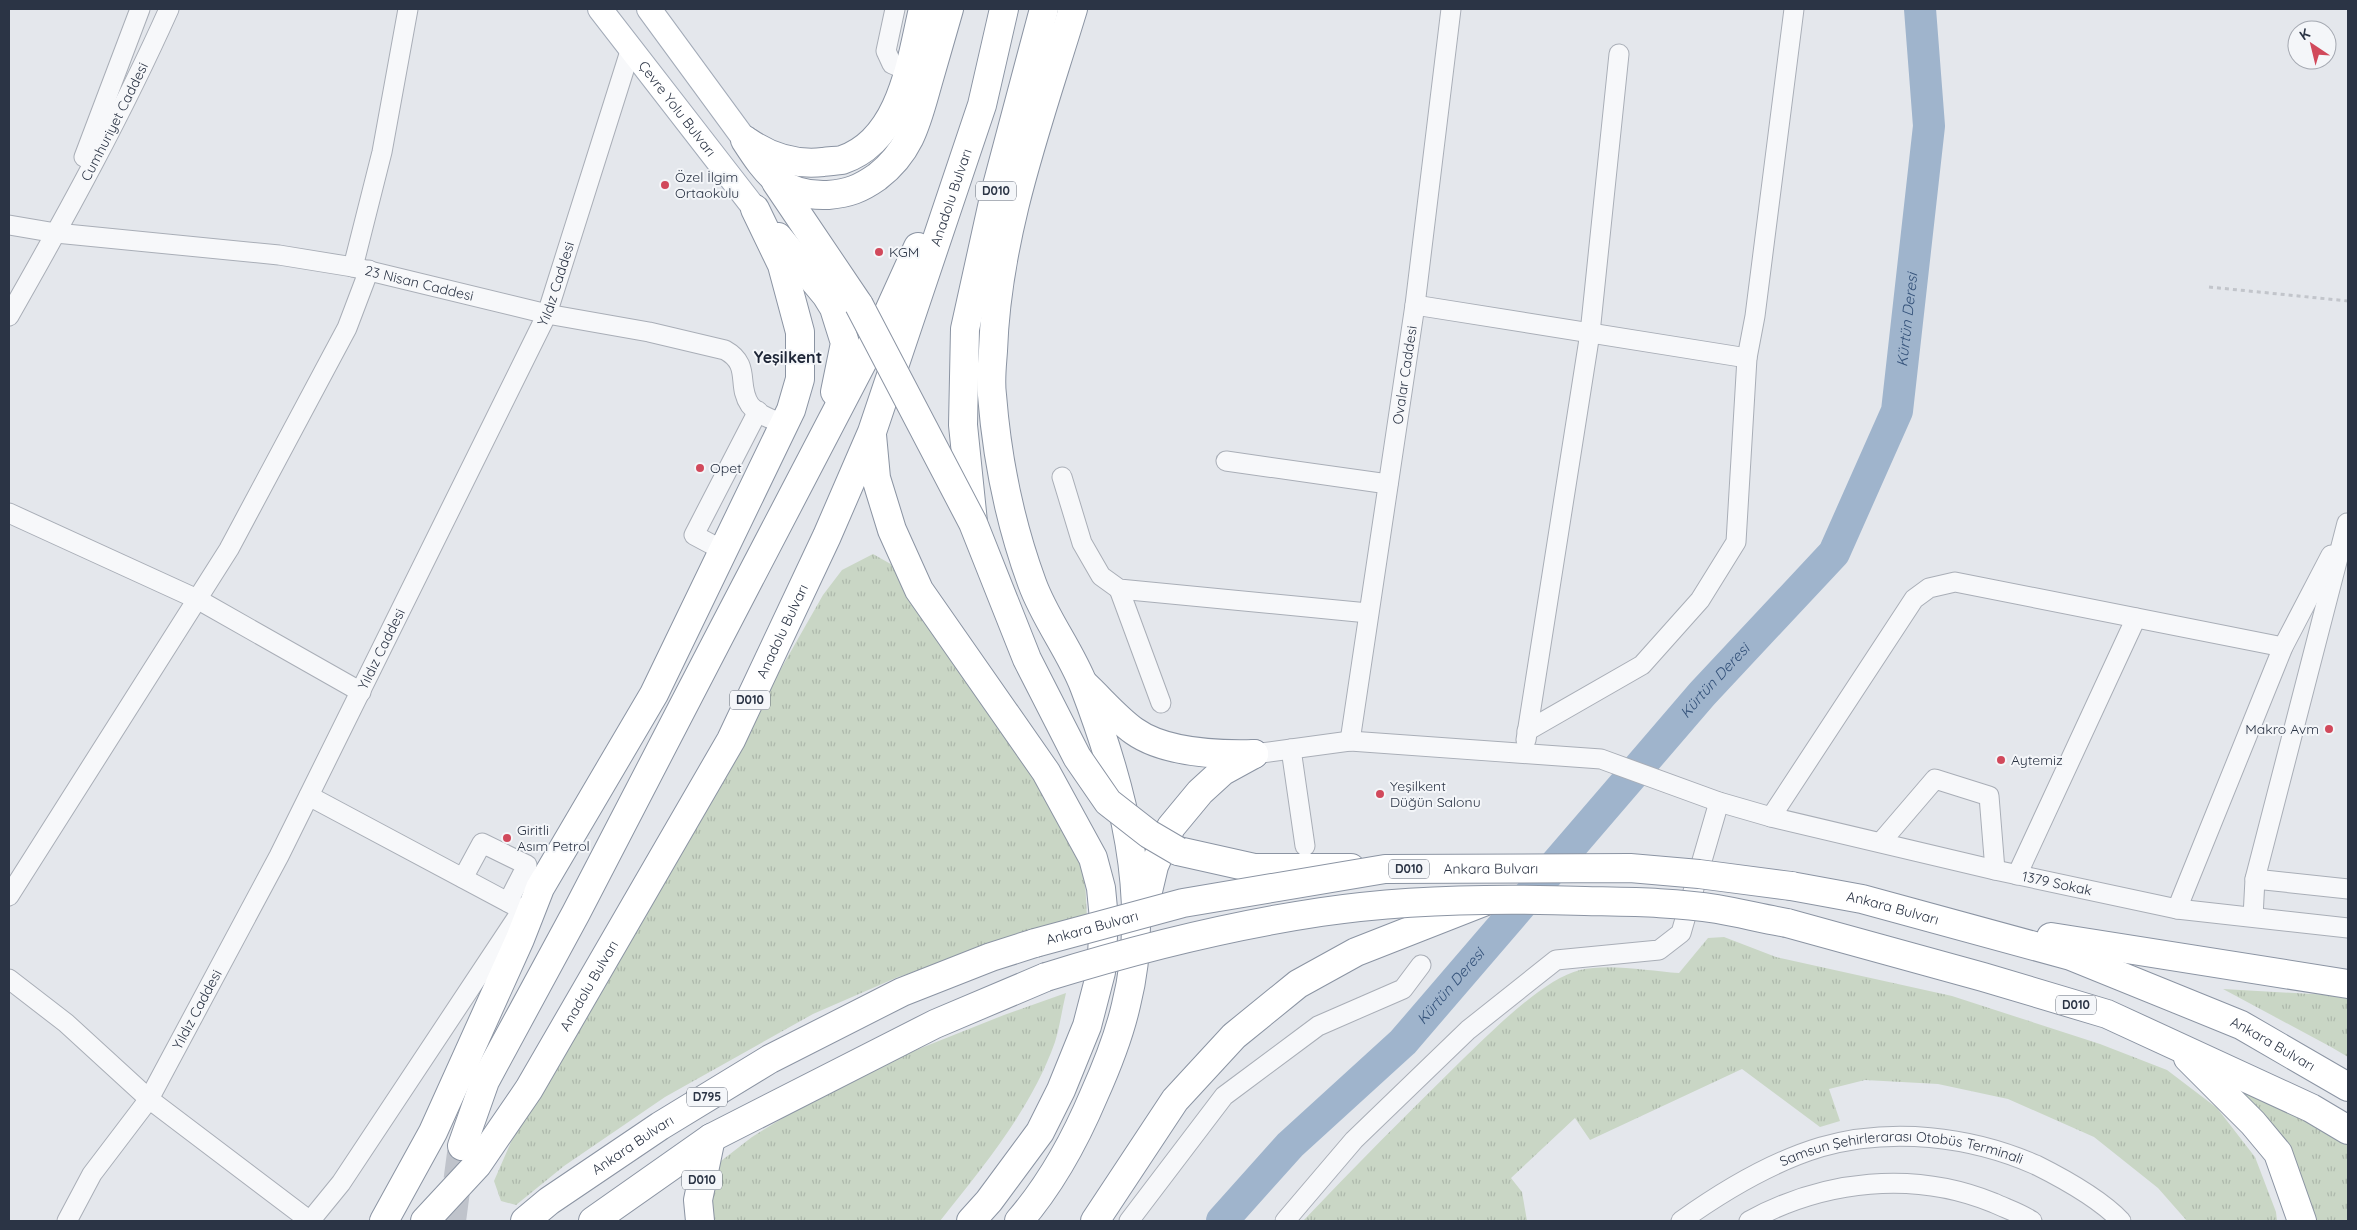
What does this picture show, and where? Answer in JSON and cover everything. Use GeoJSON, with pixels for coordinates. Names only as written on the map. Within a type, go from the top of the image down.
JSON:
{"type":"FeatureCollection","features":[{"type":"Feature","properties":{"kind":"highway"},"geometry":{"type":"LineString","coordinates":[[745,140],[766,154],[781,159],[813,163],[842,160],[864,148],[882,131],[896,105],[908,71],[923,9]]}},
{"type":"Feature","properties":{"kind":"highway"},"geometry":{"type":"LineString","coordinates":[[775,181],[797,193],[847,194],[866,184],[892,166],[914,131],[949,9]]}},
{"type":"Feature","properties":{"kind":"highway","name":"Anadolu Bulvarı"},"geometry":{"type":"LineString","coordinates":[[425,1221],[477,1165],[529,1089],[732,740],[827,536],[872,432],[974,128],[1004,9]]}},
{"type":"Feature","properties":{"kind":"highway","name":"D010"},"geometry":{"type":"LineString","coordinates":[[973,523],[963,425],[965,329],[995,193],[1044,9]]}},
{"type":"Feature","properties":{"kind":"highway"},"geometry":{"type":"LineString","coordinates":[[1019,1221],[1035,1203],[1079,1131],[1104,1072],[1127,1003],[1134,946],[1135,884],[1130,843],[1115,774],[1082,682],[1033,585],[1010,513],[991,392],[993,332],[998,284],[1015,201],[1073,9]]}},
{"type":"Feature","properties":{"kind":"highway"},"geometry":{"type":"LineString","coordinates":[[462,1146],[485,1081],[576,913],[773,530],[889,311],[974,128]]}},
{"type":"Feature","properties":{"kind":"highway"},"geometry":{"type":"LineString","coordinates":[[745,140],[859,305],[973,523],[1027,659],[1077,757],[1108,802],[1149,834],[1178,851],[1254,868],[1385,869]]}},
{"type":"Feature","properties":{"kind":"highway"},"geometry":{"type":"LineString","coordinates":[[755,209],[826,295],[834,308],[845,343],[838,385],[773,530]]}},
{"type":"Feature","properties":{"kind":"highway"},"geometry":{"type":"LineString","coordinates":[[384,1221],[433,1132],[520,909],[540,888],[654,694],[792,410],[800,379],[800,332],[782,264],[755,209]]}},
{"type":"Feature","properties":{"kind":"highway"},"geometry":{"type":"LineString","coordinates":[[872,432],[876,478],[892,530],[919,590],[1046,772],[1093,858],[1101,888],[1104,919],[1101,972],[1087,1026],[1061,1090],[1040,1132],[989,1202],[971,1221]]}},
{"type":"Feature","properties":{"kind":"highway"},"geometry":{"type":"LineString","coordinates":[[1082,682],[1134,731],[1168,747],[1234,754],[1254,754]]}},
{"type":"Feature","properties":{"kind":"highway"},"geometry":{"type":"LineString","coordinates":[[1134,946],[1154,866],[1171,827],[1200,792],[1223,771],[1254,754]]}},
{"type":"Feature","properties":{"kind":"highway","name":"Ankara Bulvarı"},"geometry":{"type":"LineString","coordinates":[[525,1221],[549,1201],[660,1126],[770,1059],[902,992],[991,957],[1035,943],[1183,903],[1385,869],[1630,868],[1699,874],[1791,886],[1862,899],[2071,956],[2241,1024],[2348,1087]]}},
{"type":"Feature","properties":{"kind":"highway","name":"D010"},"geometry":{"type":"LineString","coordinates":[[700,1221],[698,1200],[711,1138],[935,1024],[1046,977],[1108,958],[1212,932],[1322,912],[1421,903],[1546,900],[1647,903],[1716,909],[1787,923],[1983,977],[2107,1014],[2311,1108],[2348,1130]]}},
{"type":"Feature","properties":{"kind":"highway"},"geometry":{"type":"LineString","coordinates":[[1095,1221],[1175,1100],[1234,1036],[1298,984],[1356,952],[1486,901]]}},
{"type":"Feature","properties":{"kind":"highway"},"geometry":{"type":"LineString","coordinates":[[1981,931],[2068,938],[2348,984]]}},
{"type":"Feature","properties":{"kind":"highway"},"geometry":{"type":"LineString","coordinates":[[2171,1042],[2253,1123],[2278,1153],[2302,1221]]}},
{"type":"Feature","properties":{"kind":"highway"},"geometry":{"type":"LineString","coordinates":[[593,1221],[711,1138]]}},
{"type":"Feature","properties":{"kind":"main road","name":"Çevre Yolu Bulvarı"},"geometry":{"type":"LineString","coordinates":[[600,9],[755,209]]}},
{"type":"Feature","properties":{"kind":"main road"},"geometry":{"type":"LineString","coordinates":[[649,9],[745,140]]}},
{"type":"Feature","properties":{"kind":"street","name":"Cumhuriyet Caddesi"},"geometry":{"type":"LineString","coordinates":[[56,233],[140,9]]}},
{"type":"Feature","properties":{"kind":"street","name":"Cumhuriyet Caddesi"},"geometry":{"type":"LineString","coordinates":[[9,316],[56,233],[146,60],[169,9]]}},
{"type":"Feature","properties":{"kind":"street"},"geometry":{"type":"LineString","coordinates":[[9,896],[229,549],[347,328],[361,268],[408,9]]}},
{"type":"Feature","properties":{"kind":"street"},"geometry":{"type":"LineString","coordinates":[[895,9],[886,50],[892,64],[908,71]]}},
{"type":"Feature","properties":{"kind":"street","name":"Ovalar Caddesi"},"geometry":{"type":"LineString","coordinates":[[1350,741],[1415,305],[1451,9]]}},
{"type":"Feature","properties":{"kind":"street"},"geometry":{"type":"LineString","coordinates":[[1527,731],[1642,665],[1700,600],[1736,542],[1747,358],[1755,316],[1794,9]]}},
{"type":"Feature","properties":{"kind":"street","name":"Yıldız Caddesi"},"geometry":{"type":"LineString","coordinates":[[67,1221],[92,1174],[150,1099],[309,796],[548,314],[631,48]]}},
{"type":"Feature","properties":{"kind":"street"},"geometry":{"type":"LineString","coordinates":[[1524,753],[1590,333],[1619,54]]}},
{"type":"Feature","properties":{"kind":"street","name":"23 Nisan Caddesi"},"geometry":{"type":"LineString","coordinates":[[9,225],[56,233],[279,254],[361,268],[548,314],[649,332],[725,350],[735,356],[741,367],[744,392],[751,405],[758,411],[785,424]]}},
{"type":"Feature","properties":{"kind":"street"},"geometry":{"type":"LineString","coordinates":[[1415,305],[1747,358]]}},
{"type":"Feature","properties":{"kind":"street"},"geometry":{"type":"LineString","coordinates":[[724,551],[694,535],[758,411]]}},
{"type":"Feature","properties":{"kind":"street"},"geometry":{"type":"LineString","coordinates":[[1226,461],[1388,484]]}},
{"type":"Feature","properties":{"kind":"street"},"geometry":{"type":"LineString","coordinates":[[1062,477],[1082,542],[1101,576],[1119,589],[1368,613]]}},
{"type":"Feature","properties":{"kind":"street"},"geometry":{"type":"LineString","coordinates":[[9,513],[197,599],[361,692]]}},
{"type":"Feature","properties":{"kind":"street"},"geometry":{"type":"LineString","coordinates":[[2177,909],[2283,647],[2348,522]]}},
{"type":"Feature","properties":{"kind":"street"},"geometry":{"type":"LineString","coordinates":[[2253,917],[2255,879],[2348,522]]}},
{"type":"Feature","properties":{"kind":"street"},"geometry":{"type":"LineString","coordinates":[[1771,817],[1914,599],[1929,588],[1955,582],[2283,647]]}},
{"type":"Feature","properties":{"kind":"street"},"geometry":{"type":"LineString","coordinates":[[1119,589],[1161,703]]}},
{"type":"Feature","properties":{"kind":"street"},"geometry":{"type":"LineString","coordinates":[[2017,875],[2136,618]]}},
{"type":"Feature","properties":{"kind":"street","name":"1379 Sokak"},"geometry":{"type":"LineString","coordinates":[[1254,754],[1350,741],[1600,759],[1716,800],[1771,817],[2017,875],[2177,909],[2348,928]]}},
{"type":"Feature","properties":{"kind":"street"},"geometry":{"type":"LineString","coordinates":[[1291,749],[1305,846]]}},
{"type":"Feature","properties":{"kind":"street"},"geometry":{"type":"LineString","coordinates":[[1880,842],[1935,779],[1989,796],[1995,870]]}},
{"type":"Feature","properties":{"kind":"street"},"geometry":{"type":"LineString","coordinates":[[309,796],[520,909]]}},
{"type":"Feature","properties":{"kind":"street"},"geometry":{"type":"LineString","coordinates":[[1285,1221],[1354,1140],[1468,1030],[1556,960],[1659,950],[1681,933],[1716,800]]}},
{"type":"Feature","properties":{"kind":"street"},"geometry":{"type":"LineString","coordinates":[[9,979],[66,1023],[150,1099],[310,1221],[341,1183],[520,909],[528,865],[482,842],[463,878]]}},
{"type":"Feature","properties":{"kind":"street"},"geometry":{"type":"LineString","coordinates":[[2255,879],[2348,889]]}},
{"type":"Feature","properties":{"kind":"street"},"geometry":{"type":"LineString","coordinates":[[1129,1221],[1224,1096],[1318,1026],[1403,989],[1421,964]]}},
{"type":"Feature","properties":{"kind":"street","name":"Samsun Şehirlerarası Otobüs Terminali"},"geometry":{"type":"LineString","coordinates":[[1681,1221],[1762,1170],[1821,1147],[1884,1136],[1946,1138],[2008,1153],[2065,1179],[2121,1221]]}},
{"type":"Feature","properties":{"kind":"street","name":"Samsun Şehirlerarası Otobüs Terminali"},"geometry":{"type":"LineString","coordinates":[[1749,1221],[1808,1195],[1862,1183],[1908,1183],[1972,1194],[2032,1221]]}},
{"type":"Feature","properties":{"kind":"path"},"geometry":{"type":"LineString","coordinates":[[2209,287],[2348,301]]}},
{"type":"Feature","properties":{"kind":"green space"},"geometry":{"type":"Polygon","coordinates":[[[873,554],[896,567],[1035,774],[1084,858],[1087,919],[898,977],[813,1014],[665,1097],[564,1166],[516,1205],[501,1201],[494,1181],[511,1142],[823,595],[842,570],[873,554]]]}},
{"type":"Feature","properties":{"kind":"green space"},"geometry":{"type":"Polygon","coordinates":[[[1724,937],[1776,957],[1952,996],[2100,1044],[2167,1070],[2217,1108],[2255,1157],[2276,1212],[2277,1221],[2187,1221],[2158,1188],[2094,1137],[2008,1099],[1938,1084],[1865,1080],[1829,1089],[1840,1121],[1820,1127],[1742,1069],[1590,1140],[1575,1118],[1511,1178],[1522,1192],[1527,1221],[1303,1221],[1382,1139],[1488,1035],[1518,1008],[1550,984],[1565,975],[1591,968],[1616,967],[1679,973],[1708,938],[1724,937]]]}},
{"type":"Feature","properties":{"kind":"green space"},"geometry":{"type":"Polygon","coordinates":[[[2223,989],[2348,996],[2348,1057],[2331,1047],[2223,989]]]}},
{"type":"Feature","properties":{"kind":"green space"},"geometry":{"type":"Polygon","coordinates":[[[1066,993],[1055,1042],[1033,1091],[1005,1136],[940,1221],[714,1221],[708,1195],[721,1161],[752,1137],[817,1097],[886,1062],[1004,1015],[1066,993]]]}},
{"type":"Feature","properties":{"kind":"green space"},"geometry":{"type":"Polygon","coordinates":[[[2239,1086],[2348,1144],[2348,1221],[2308,1221],[2278,1142],[2239,1086]]]}},
{"type":"Feature","properties":{"kind":"waterway","name":"Kürtün Deresi"},"geometry":{"type":"LineString","coordinates":[[1222,1221],[1290,1145],[1403,1042],[1702,694],[1834,553],[1897,411],[1929,126],[1920,9]]}},
{"type":"Feature","properties":{"kind":"tunnel"},"geometry":{"type":"LineString","coordinates":[[452,1221],[462,1146]]}},
{"type":"Feature","properties":{"kind":"place","name":"Özel İlgim Ortaokulu"},"geometry":{"type":"Point","coordinates":[665,185]}},
{"type":"Feature","properties":{"kind":"place","name":"KGM"},"geometry":{"type":"Point","coordinates":[879,252]}},
{"type":"Feature","properties":{"kind":"place","name":"Opet"},"geometry":{"type":"Point","coordinates":[700,468]}},
{"type":"Feature","properties":{"kind":"place","name":"Makro Avm"},"geometry":{"type":"Point","coordinates":[2329,729]}},
{"type":"Feature","properties":{"kind":"place","name":"Aytemiz"},"geometry":{"type":"Point","coordinates":[2001,760]}},
{"type":"Feature","properties":{"kind":"place","name":"Yeşilkent Düğün Salonu"},"geometry":{"type":"Point","coordinates":[1380,794]}},
{"type":"Feature","properties":{"kind":"place","name":"Giritli Asım Petrol"},"geometry":{"type":"Point","coordinates":[507,838]}},
{"type":"Feature","properties":{"kind":"district","name":"Yeşilkent"},"geometry":{"type":"Point","coordinates":[788,357]}}]}
